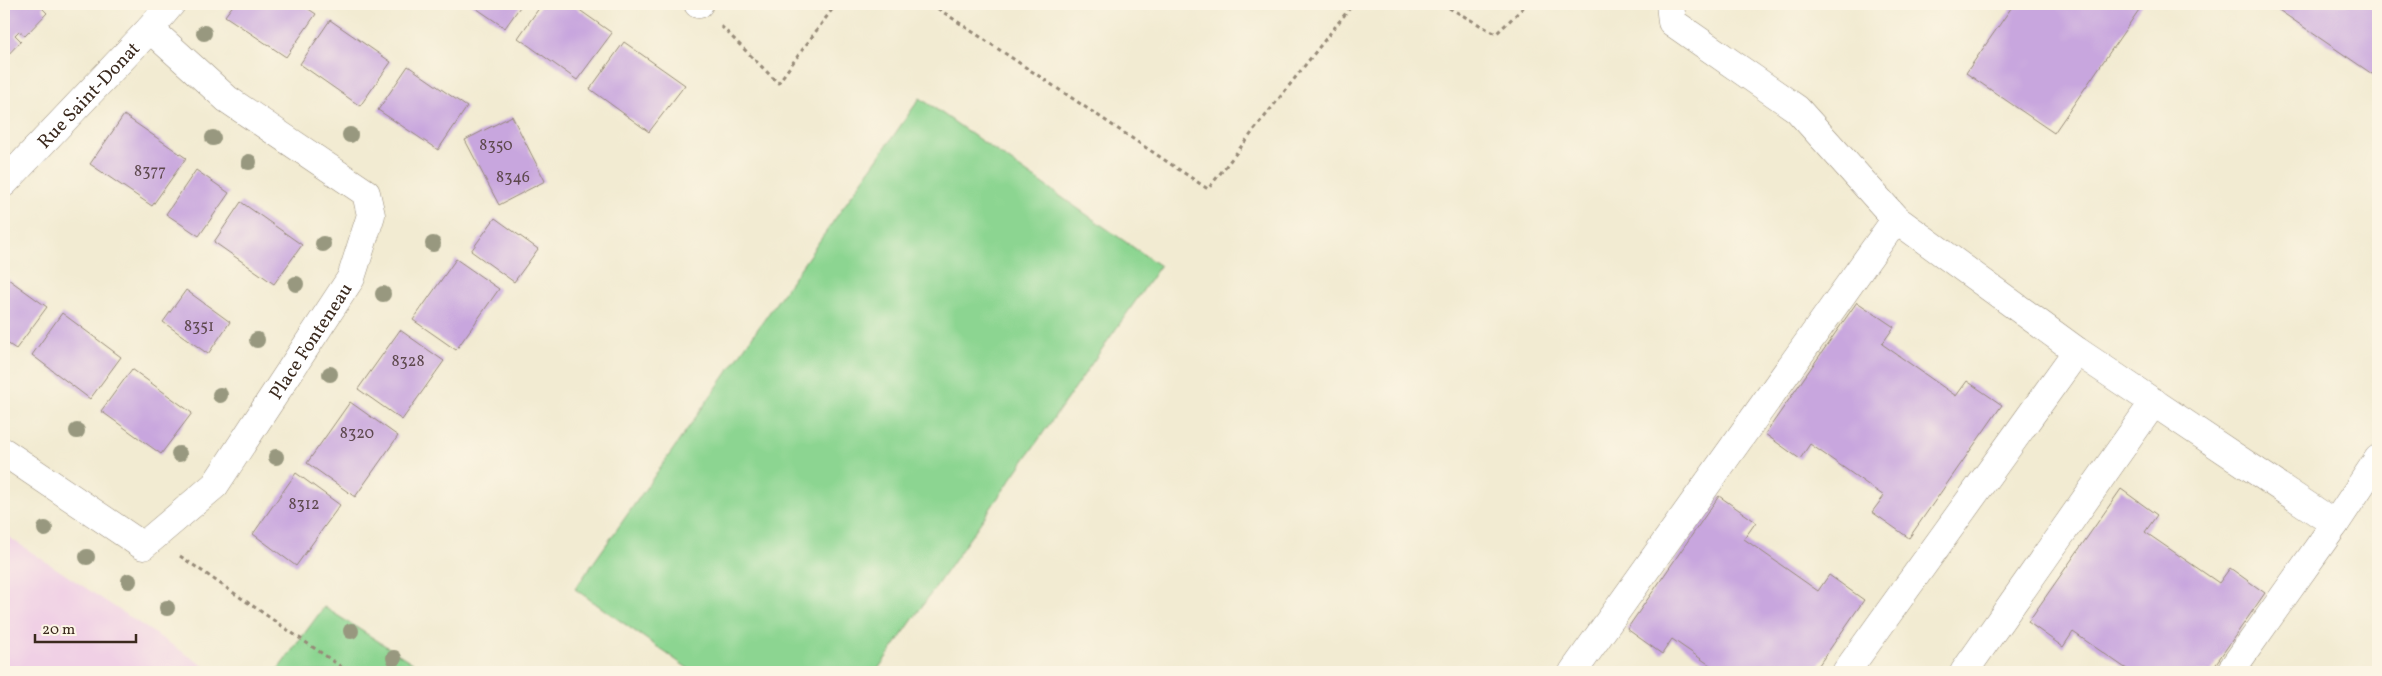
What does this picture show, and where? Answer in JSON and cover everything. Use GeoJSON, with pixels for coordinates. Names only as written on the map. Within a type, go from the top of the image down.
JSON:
{"type":"FeatureCollection","features":[{"type":"Feature","properties":{"kind":"street","name":"Rue Saint-Donat"},"geometry":{"type":"LineString","coordinates":[[4,183],[150,29],[170,4]]}},
{"type":"Feature","properties":{"kind":"street"},"geometry":{"type":"LineString","coordinates":[[1670,4],[1672,22],[1797,110],[1896,219],[2077,351],[2335,524]]}},
{"type":"Feature","properties":{"kind":"street","name":"Place Fonteneau"},"geometry":{"type":"LineString","coordinates":[[150,29],[227,99],[366,193],[371,215],[351,278],[215,485],[152,537]]}},
{"type":"Feature","properties":{"kind":"street"},"geometry":{"type":"LineString","coordinates":[[1573,672],[1896,219]]}},
{"type":"Feature","properties":{"kind":"street"},"geometry":{"type":"LineString","coordinates":[[1846,672],[2077,351]]}},
{"type":"Feature","properties":{"kind":"street"},"geometry":{"type":"LineString","coordinates":[[1964,672],[2154,402]]}},
{"type":"Feature","properties":{"kind":"street"},"geometry":{"type":"LineString","coordinates":[[4,452],[142,546],[152,537]]}},
{"type":"Feature","properties":{"kind":"street"},"geometry":{"type":"LineString","coordinates":[[2230,672],[2335,524],[2378,459]]}},
{"type":"Feature","properties":{"kind":"path"},"geometry":{"type":"LineString","coordinates":[[698,4],[778,83],[836,4]]}},
{"type":"Feature","properties":{"kind":"path"},"geometry":{"type":"LineString","coordinates":[[931,4],[1208,188],[1353,4]]}},
{"type":"Feature","properties":{"kind":"path"},"geometry":{"type":"LineString","coordinates":[[1442,4],[1496,34],[1527,4]]}},
{"type":"Feature","properties":{"kind":"path"},"geometry":{"type":"LineString","coordinates":[[152,537],[349,672]]}},
{"type":"Feature","properties":{"kind":"shaded area"},"geometry":{"type":"Polygon","coordinates":[[[4,534],[213,672],[4,672],[4,534]]]}},
{"type":"Feature","properties":{"kind":"green space"},"geometry":{"type":"Polygon","coordinates":[[[920,98],[1160,266],[876,672],[693,672],[575,589],[920,98]]]}},
{"type":"Feature","properties":{"kind":"green space"},"geometry":{"type":"Polygon","coordinates":[[[324,607],[427,672],[276,672],[324,607]]]}},
{"type":"Feature","properties":{"kind":"building"},"geometry":{"type":"Polygon","coordinates":[[[4,4],[45,4],[42,8],[47,13],[25,36],[19,31],[15,35],[21,41],[4,59],[4,4]]]}},
{"type":"Feature","properties":{"kind":"building"},"geometry":{"type":"Polygon","coordinates":[[[234,4],[301,4],[316,14],[286,57],[225,16],[234,4]]]}},
{"type":"Feature","properties":{"kind":"building"},"geometry":{"type":"Polygon","coordinates":[[[470,4],[522,4],[505,28],[470,4]]]}},
{"type":"Feature","properties":{"kind":"building"},"geometry":{"type":"Polygon","coordinates":[[[542,4],[571,4],[612,33],[577,80],[518,38],[542,4]]]}},
{"type":"Feature","properties":{"kind":"building"},"geometry":{"type":"Polygon","coordinates":[[[2014,4],[2143,4],[2054,133],[1966,73],[2014,4]]]}},
{"type":"Feature","properties":{"kind":"building"},"geometry":{"type":"Polygon","coordinates":[[[2270,4],[2378,4],[2378,78],[2270,4]]]}},
{"type":"Feature","properties":{"kind":"building"},"geometry":{"type":"Polygon","coordinates":[[[330,20],[391,62],[360,106],[300,64],[330,20]]]}},
{"type":"Feature","properties":{"kind":"building"},"geometry":{"type":"Polygon","coordinates":[[[624,42],[685,85],[649,132],[590,89],[624,42]]]}},
{"type":"Feature","properties":{"kind":"building"},"geometry":{"type":"Polygon","coordinates":[[[408,66],[467,107],[438,150],[378,110],[408,66]]]}},
{"type":"Feature","properties":{"kind":"building"},"geometry":{"type":"Polygon","coordinates":[[[124,115],[186,158],[152,206],[90,164],[124,115]]]}},
{"type":"Feature","properties":{"kind":"building"},"geometry":{"type":"Polygon","coordinates":[[[512,116],[545,181],[499,205],[465,140],[512,116]]]}},
{"type":"Feature","properties":{"kind":"building"},"geometry":{"type":"Polygon","coordinates":[[[196,170],[229,193],[199,236],[166,214],[196,170]]]}},
{"type":"Feature","properties":{"kind":"building"},"geometry":{"type":"Polygon","coordinates":[[[241,202],[302,245],[274,284],[214,242],[241,202]]]}},
{"type":"Feature","properties":{"kind":"building"},"geometry":{"type":"Polygon","coordinates":[[[495,218],[538,249],[514,282],[471,251],[495,218]]]}},
{"type":"Feature","properties":{"kind":"building"},"geometry":{"type":"Polygon","coordinates":[[[456,259],[499,289],[456,350],[413,320],[456,259]]]}},
{"type":"Feature","properties":{"kind":"building"},"geometry":{"type":"Polygon","coordinates":[[[4,276],[47,307],[16,349],[4,341],[4,276]]]}},
{"type":"Feature","properties":{"kind":"building"},"geometry":{"type":"Polygon","coordinates":[[[186,290],[230,322],[208,354],[163,322],[186,290]]]}},
{"type":"Feature","properties":{"kind":"building"},"geometry":{"type":"Polygon","coordinates":[[[1857,302],[1894,327],[1882,344],[1956,396],[1967,381],[2002,405],[1909,538],[1872,512],[1884,496],[1810,444],[1800,459],[1765,434],[1857,302]]]}},
{"type":"Feature","properties":{"kind":"building"},"geometry":{"type":"Polygon","coordinates":[[[62,313],[121,357],[90,399],[32,355],[62,313]]]}},
{"type":"Feature","properties":{"kind":"building"},"geometry":{"type":"Polygon","coordinates":[[[400,330],[444,361],[402,420],[358,389],[400,330]]]}},
{"type":"Feature","properties":{"kind":"building"},"geometry":{"type":"Polygon","coordinates":[[[132,369],[192,413],[161,454],[101,411],[132,369]]]}},
{"type":"Feature","properties":{"kind":"building"},"geometry":{"type":"Polygon","coordinates":[[[350,402],[398,436],[355,497],[307,463],[350,402]]]}},
{"type":"Feature","properties":{"kind":"building"},"geometry":{"type":"Polygon","coordinates":[[[296,473],[340,505],[296,566],[253,534],[296,473]]]}},
{"type":"Feature","properties":{"kind":"building"},"geometry":{"type":"Polygon","coordinates":[[[2121,489],[2157,515],[2145,532],[2219,583],[2230,568],[2265,593],[2210,672],[2131,672],[2073,632],[2063,647],[2028,622],[2121,489]]]}},
{"type":"Feature","properties":{"kind":"building"},"geometry":{"type":"Polygon","coordinates":[[[1719,496],[1756,522],[1744,539],[1818,591],[1829,575],[1864,600],[1814,672],[1720,672],[1672,639],[1662,654],[1627,629],[1719,496]]]}}]}
